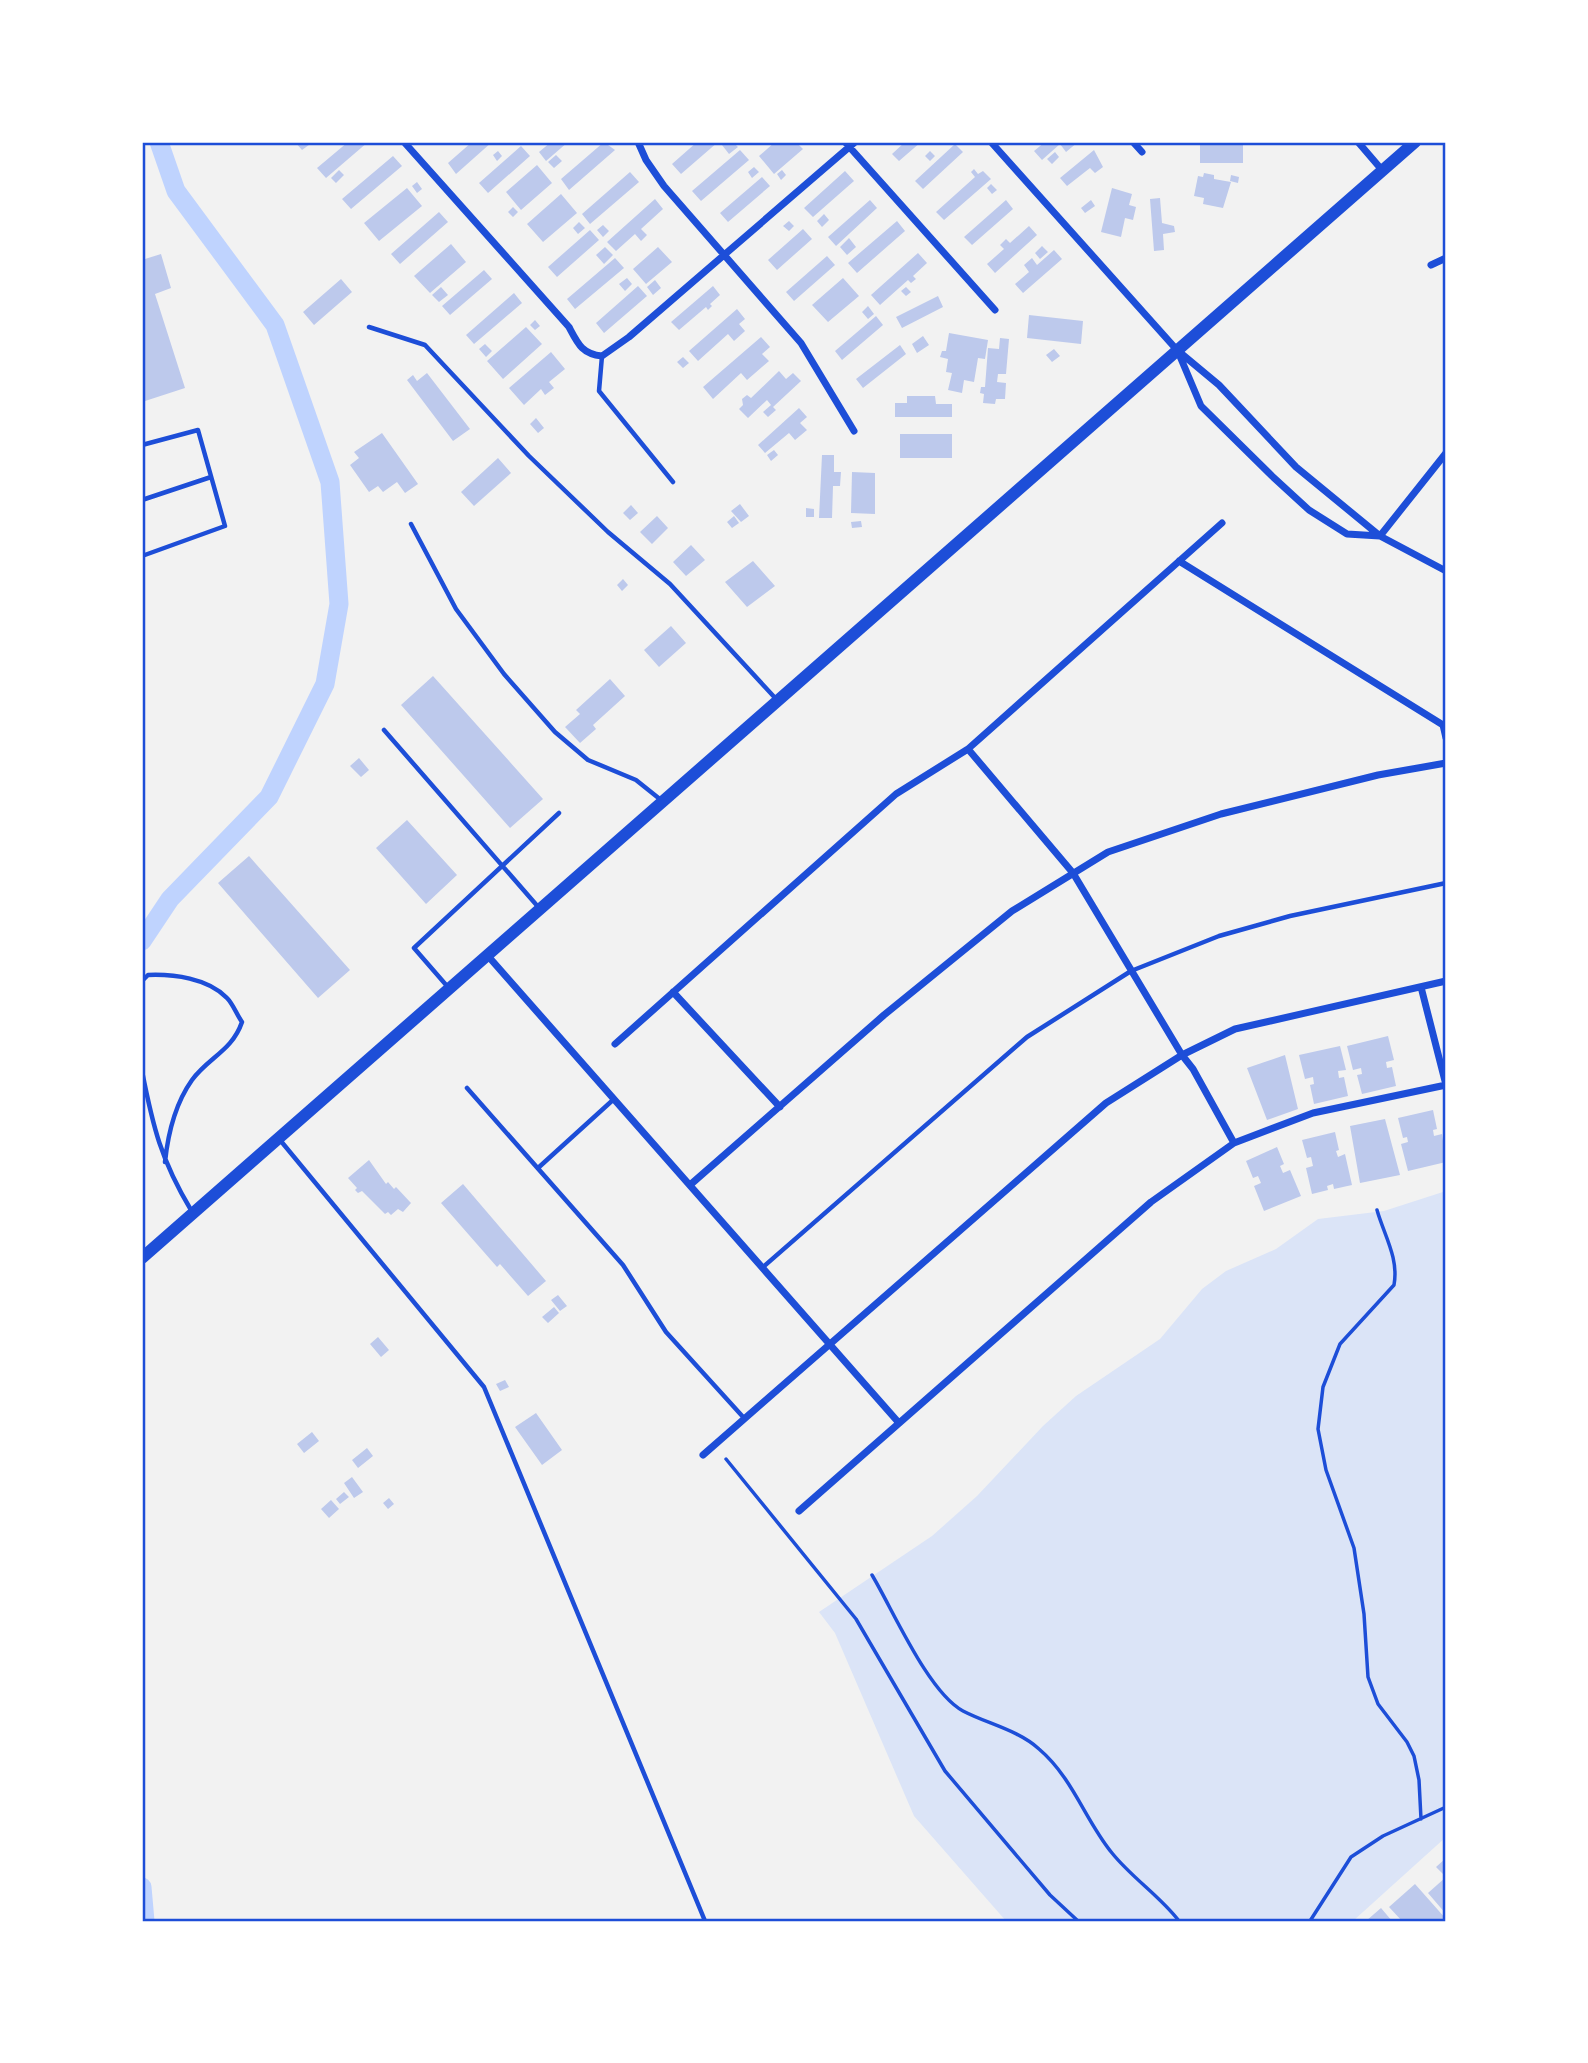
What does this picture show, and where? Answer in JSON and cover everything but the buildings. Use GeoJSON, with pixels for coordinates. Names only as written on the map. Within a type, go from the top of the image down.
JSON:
{"type":"FeatureCollection","features":[{"type":"Feature","properties":{"kind":"main road"},"geometry":{"type":"LineString","coordinates":[[142,1258],[1415,142]]}},
{"type":"Feature","properties":{"kind":"street"},"geometry":{"type":"LineString","coordinates":[[404,142],[569,327],[579,347],[589,355],[602,356],[724,255],[850,143],[995,310]]}},
{"type":"Feature","properties":{"kind":"street"},"geometry":{"type":"LineString","coordinates":[[638,142],[646,160],[664,186],[801,343],[854,431]]}},
{"type":"Feature","properties":{"kind":"street"},"geometry":{"type":"LineString","coordinates":[[991,142],[1177,350],[1219,385],[1296,467],[1380,536],[1446,571]]}},
{"type":"Feature","properties":{"kind":"street"},"geometry":{"type":"LineString","coordinates":[[1133,142],[1142,152]]}},
{"type":"Feature","properties":{"kind":"street"},"geometry":{"type":"LineString","coordinates":[[1358,142],[1382,170]]}},
{"type":"Feature","properties":{"kind":"street"},"geometry":{"type":"LineString","coordinates":[[1431,265],[1446,258]]}},
{"type":"Feature","properties":{"kind":"street"},"geometry":{"type":"LineString","coordinates":[[1177,350],[1201,406],[1309,510],[1347,534],[1380,536]]}},
{"type":"Feature","properties":{"kind":"street"},"geometry":{"type":"LineString","coordinates":[[1380,536],[1446,453]]}},
{"type":"Feature","properties":{"kind":"street"},"geometry":{"type":"LineString","coordinates":[[615,1044],[896,794],[968,749],[1222,523]]}},
{"type":"Feature","properties":{"kind":"street"},"geometry":{"type":"LineString","coordinates":[[1179,561],[1443,725],[1446,738]]}},
{"type":"Feature","properties":{"kind":"street"},"geometry":{"type":"LineString","coordinates":[[968,749],[1073,873],[1182,1055],[1194,1069],[1234,1143]]}},
{"type":"Feature","properties":{"kind":"street"},"geometry":{"type":"LineString","coordinates":[[690,1185],[1012,911],[1108,852],[1221,814],[1378,775],[1446,762]]}},
{"type":"Feature","properties":{"kind":"street"},"geometry":{"type":"LineString","coordinates":[[488,956],[900,1423]]}},
{"type":"Feature","properties":{"kind":"street"},"geometry":{"type":"LineString","coordinates":[[703,1455],[829,1342],[1106,1103],[1182,1055],[1235,1028],[1446,982]]}},
{"type":"Feature","properties":{"kind":"street"},"geometry":{"type":"LineString","coordinates":[[799,1511],[1151,1202],[1234,1143],[1312,1113],[1446,1085],[1421,987]]}},
{"type":"Feature","properties":{"kind":"street"},"geometry":{"type":"LineString","coordinates":[[673,992],[780,1107]]}},
{"type":"Feature","properties":{"kind":"lane"},"geometry":{"type":"LineString","coordinates":[[369,327],[425,345],[529,456],[608,532],[670,584],[779,701]]}},
{"type":"Feature","properties":{"kind":"lane"},"geometry":{"type":"LineString","coordinates":[[602,356],[599,391],[673,482]]}},
{"type":"Feature","properties":{"kind":"lane"},"geometry":{"type":"LineString","coordinates":[[142,445],[198,430],[225,526],[142,556]]}},
{"type":"Feature","properties":{"kind":"lane"},"geometry":{"type":"LineString","coordinates":[[142,499],[211,477]]}},
{"type":"Feature","properties":{"kind":"lane"},"geometry":{"type":"LineString","coordinates":[[411,524],[463,620],[504,674],[555,732],[588,760],[636,780],[664,802]]}},
{"type":"Feature","properties":{"kind":"lane"},"geometry":{"type":"LineString","coordinates":[[384,730],[541,910]]}},
{"type":"Feature","properties":{"kind":"lane"},"geometry":{"type":"LineString","coordinates":[[450,989],[414,948],[559,813]]}},
{"type":"Feature","properties":{"kind":"lane"},"geometry":{"type":"LineString","coordinates":[[762,1268],[1027,1037],[1131,971],[1219,936],[1290,916],[1446,883]]}},
{"type":"Feature","properties":{"kind":"lane"},"geometry":{"type":"LineString","coordinates":[[142,981],[148,975],[160,974],[192,979],[211,986],[228,998],[242,1022],[237,1038],[193,1078],[176,1108],[165,1162]]}},
{"type":"Feature","properties":{"kind":"lane"},"geometry":{"type":"LineString","coordinates":[[142,1071],[155,1137],[193,1214]]}},
{"type":"Feature","properties":{"kind":"lane"},"geometry":{"type":"LineString","coordinates":[[467,1088],[622,1265],[666,1332],[744,1418]]}},
{"type":"Feature","properties":{"kind":"lane"},"geometry":{"type":"LineString","coordinates":[[538,1168],[614,1099]]}},
{"type":"Feature","properties":{"kind":"lane"},"geometry":{"type":"LineString","coordinates":[[279,1139],[484,1387],[705,1921]]}},
{"type":"Feature","properties":{"kind":"path"},"geometry":{"type":"LineString","coordinates":[[1377,1210],[1393,1256],[1396,1273],[1394,1285],[1340,1344],[1323,1387],[1318,1429],[1326,1470],[1354,1548],[1364,1614],[1368,1678],[1378,1704],[1408,1742],[1414,1756],[1419,1780],[1421,1819]]}},
{"type":"Feature","properties":{"kind":"path"},"geometry":{"type":"LineString","coordinates":[[726,1459],[856,1619],[945,1771],[1051,1895],[1078,1921]]}},
{"type":"Feature","properties":{"kind":"path"},"geometry":{"type":"LineString","coordinates":[[873,1575],[915,1653],[938,1686],[961,1710],[993,1722],[1038,1747],[1063,1773],[1112,1853],[1150,1888],[1179,1921]]}},
{"type":"Feature","properties":{"kind":"path"},"geometry":{"type":"LineString","coordinates":[[1310,1921],[1351,1857],[1383,1836],[1446,1807]]}},
{"type":"Feature","properties":{"kind":"shaded area"},"geometry":{"type":"Polygon","coordinates":[[[1446,1191],[1446,1837],[1353,1921],[1006,1921],[914,1816],[835,1633],[819,1612],[932,1536],[977,1496],[1043,1426],[1076,1396],[1160,1339],[1202,1289],[1226,1271],[1276,1249],[1318,1219],[1384,1211],[1446,1191]]]}},
{"type":"Feature","properties":{"kind":"waterway"},"geometry":{"type":"LineString","coordinates":[[142,941],[170,899],[269,797],[325,684],[339,604],[330,482],[275,325],[176,191],[159,142]]}},
{"type":"Feature","properties":{"kind":"waterway"},"geometry":{"type":"LineString","coordinates":[[142,1887],[145,1921]]}}]}
